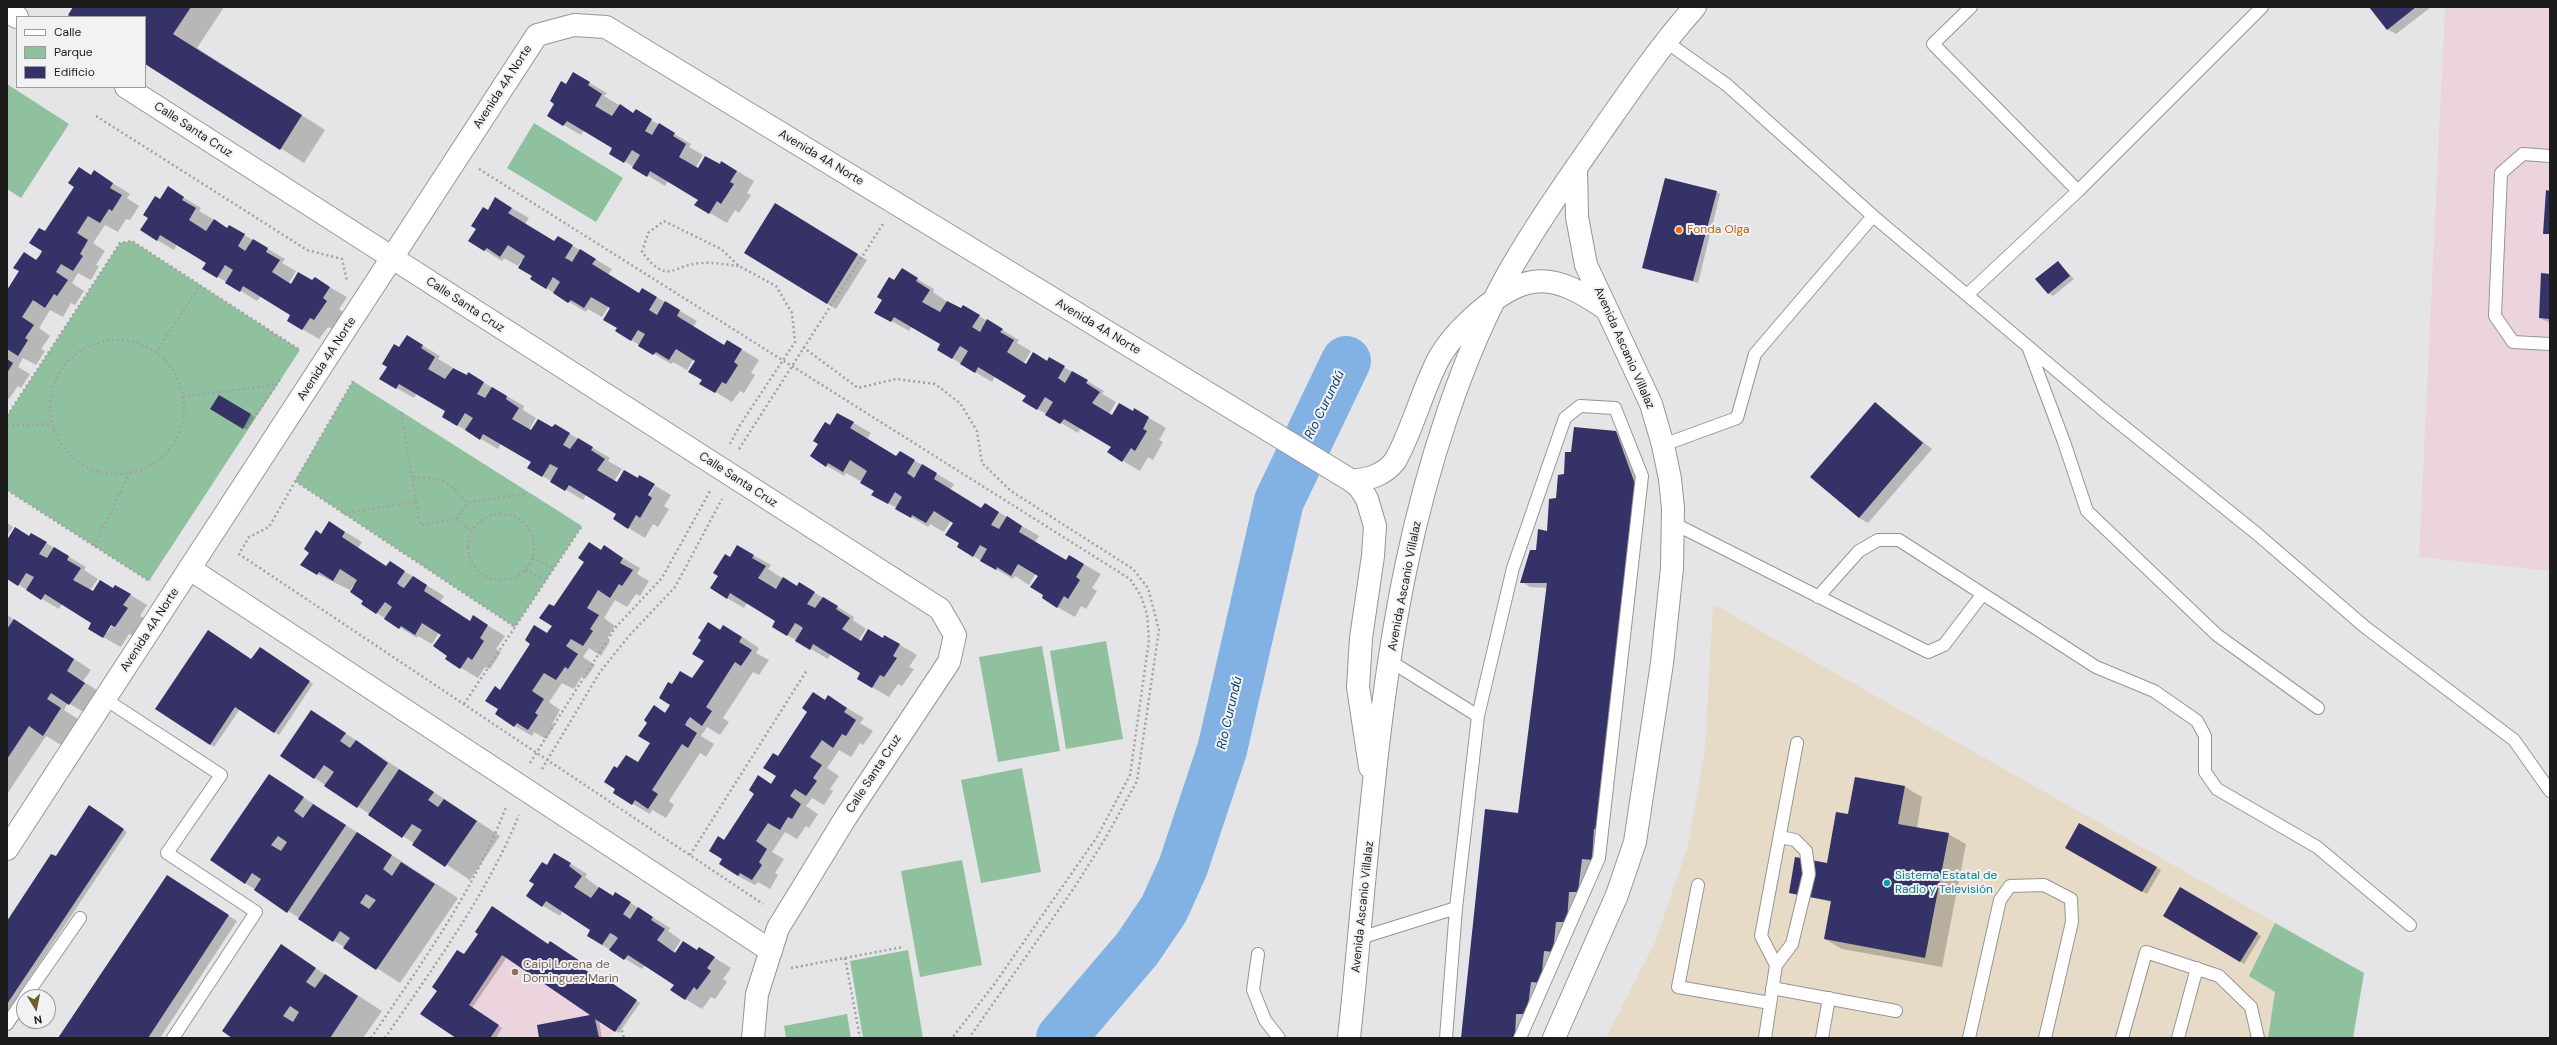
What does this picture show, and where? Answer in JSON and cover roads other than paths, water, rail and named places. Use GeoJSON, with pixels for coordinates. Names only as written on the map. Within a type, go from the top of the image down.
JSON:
{"type":"FeatureCollection","features":[{"type":"Feature","properties":{"kind":"street","name":"Avenida Ascanio Villalaz"},"geometry":{"type":"LineString","coordinates":[[1349,1038],[1374,792],[1390,661],[1406,566],[1432,470],[1470,356],[1496,298],[1532,234],[1576,168],[1665,41],[1695,7]]}},
{"type":"Feature","properties":{"kind":"street"},"geometry":{"type":"LineString","coordinates":[[7,11],[16,16]]}},
{"type":"Feature","properties":{"kind":"street","name":"Avenida 4A Norte"},"geometry":{"type":"LineString","coordinates":[[7,849],[537,35],[574,25],[606,27],[1345,477],[1360,488],[1367,499],[1375,526],[1373,556],[1361,638],[1358,686],[1374,792]]}},
{"type":"Feature","properties":{"kind":"street","name":"Calle Santa Cruz"},"geometry":{"type":"LineString","coordinates":[[128,88],[940,609],[955,635],[950,662],[846,817],[778,928],[756,994],[754,1038]]}},
{"type":"Feature","properties":{"kind":"street","name":"Avenida Ascanio Villalaz"},"geometry":{"type":"LineString","coordinates":[[1554,1038],[1616,895],[1635,842],[1662,663],[1672,568],[1670,479],[1662,445],[1651,404],[1586,265],[1577,217],[1576,168]]}},
{"type":"Feature","properties":{"kind":"street"},"geometry":{"type":"LineString","coordinates":[[1345,477],[1376,476],[1389,468],[1395,461],[1433,371],[1446,347],[1465,325],[1496,298],[1514,286],[1544,280],[1572,288],[1606,309]]}},
{"type":"Feature","properties":{"kind":"street"},"geometry":{"type":"LineString","coordinates":[[190,569],[771,951]]}},
{"type":"Feature","properties":{"kind":"lane"},"geometry":{"type":"LineString","coordinates":[[1971,7],[1933,44],[2078,191]]}},
{"type":"Feature","properties":{"kind":"lane"},"geometry":{"type":"LineString","coordinates":[[1967,295],[2078,191],[2262,7]]}},
{"type":"Feature","properties":{"kind":"lane"},"geometry":{"type":"LineString","coordinates":[[1665,41],[1727,85],[1873,216],[2028,346],[2256,533],[2365,626],[2514,740],[2550,792]]}},
{"type":"Feature","properties":{"kind":"lane"},"geometry":{"type":"LineString","coordinates":[[2550,156],[2523,154],[2501,173],[2495,316],[2512,342],[2550,344]]}},
{"type":"Feature","properties":{"kind":"lane"},"geometry":{"type":"LineString","coordinates":[[1662,445],[1737,418],[1755,354],[1873,216]]}},
{"type":"Feature","properties":{"kind":"lane"},"geometry":{"type":"LineString","coordinates":[[2028,346],[2064,442],[2087,512],[2217,635],[2318,708]]}},
{"type":"Feature","properties":{"kind":"lane"},"geometry":{"type":"LineString","coordinates":[[1446,1038],[1456,908],[1478,716],[1513,568],[1565,418],[1580,406],[1615,408],[1642,476],[1599,858],[1520,1038]]}},
{"type":"Feature","properties":{"kind":"lane"},"geometry":{"type":"LineString","coordinates":[[1672,523],[1928,652],[1944,645],[1982,595]]}},
{"type":"Feature","properties":{"kind":"lane"},"geometry":{"type":"LineString","coordinates":[[1818,597],[1859,551],[1878,540],[1899,540],[1982,595],[2096,667],[2154,691],[2197,721],[2205,736],[2205,772],[2217,789],[2317,848],[2410,925]]}},
{"type":"Feature","properties":{"kind":"lane"},"geometry":{"type":"LineString","coordinates":[[1390,661],[1478,716]]}},
{"type":"Feature","properties":{"kind":"lane"},"geometry":{"type":"LineString","coordinates":[[105,699],[221,775],[168,853],[256,912],[173,1038]]}},
{"type":"Feature","properties":{"kind":"lane"},"geometry":{"type":"LineString","coordinates":[[1776,965],[1761,936],[1797,743]]}},
{"type":"Feature","properties":{"kind":"lane"},"geometry":{"type":"LineString","coordinates":[[1765,1038],[1776,965],[1792,944],[1809,874],[1806,851],[1795,840],[1780,836]]}},
{"type":"Feature","properties":{"kind":"lane"},"geometry":{"type":"LineString","coordinates":[[1698,885],[1678,988],[1770,1003]]}},
{"type":"Feature","properties":{"kind":"lane"},"geometry":{"type":"LineString","coordinates":[[1969,1038],[2000,900],[2010,886],[2044,885],[2071,898],[2072,922],[2045,1038]]}},
{"type":"Feature","properties":{"kind":"lane"},"geometry":{"type":"LineString","coordinates":[[1360,938],[1456,908]]}},
{"type":"Feature","properties":{"kind":"lane"},"geometry":{"type":"LineString","coordinates":[[31,989],[80,918]]}},
{"type":"Feature","properties":{"kind":"lane"},"geometry":{"type":"LineString","coordinates":[[2122,1038],[2146,952],[2219,976],[2251,1007],[2258,1038]]}},
{"type":"Feature","properties":{"kind":"lane"},"geometry":{"type":"LineString","coordinates":[[1258,954],[1253,990],[1265,1020],[1279,1038]]}},
{"type":"Feature","properties":{"kind":"lane"},"geometry":{"type":"LineString","coordinates":[[2178,1038],[2197,968]]}},
{"type":"Feature","properties":{"kind":"lane"},"geometry":{"type":"LineString","coordinates":[[1772,988],[1896,1011]]}},
{"type":"Feature","properties":{"kind":"lane"},"geometry":{"type":"LineString","coordinates":[[1822,1038],[1829,998]]}},
{"type":"Feature","properties":{"kind":"lane"},"geometry":{"type":"LineString","coordinates":[[7,1024],[16,1011]]}},
{"type":"Feature","properties":{"kind":"waterway","name":"Río Curundú"},"geometry":{"type":"LineString","coordinates":[[1061,1038],[1137,949],[1164,909],[1183,867],[1222,750],[1279,501],[1346,361]]}},
{"type":"Feature","properties":{"kind":"place","name":"Fonda Olga"},"geometry":{"type":"Point","coordinates":[1679,230]}},
{"type":"Feature","properties":{"kind":"place","name":"Sistema Estatal de Radio y Televisión"},"geometry":{"type":"Point","coordinates":[1887,883]}},
{"type":"Feature","properties":{"kind":"place","name":"Caipi Lorena de Dominguez Marin"},"geometry":{"type":"Point","coordinates":[515,972]}}]}
